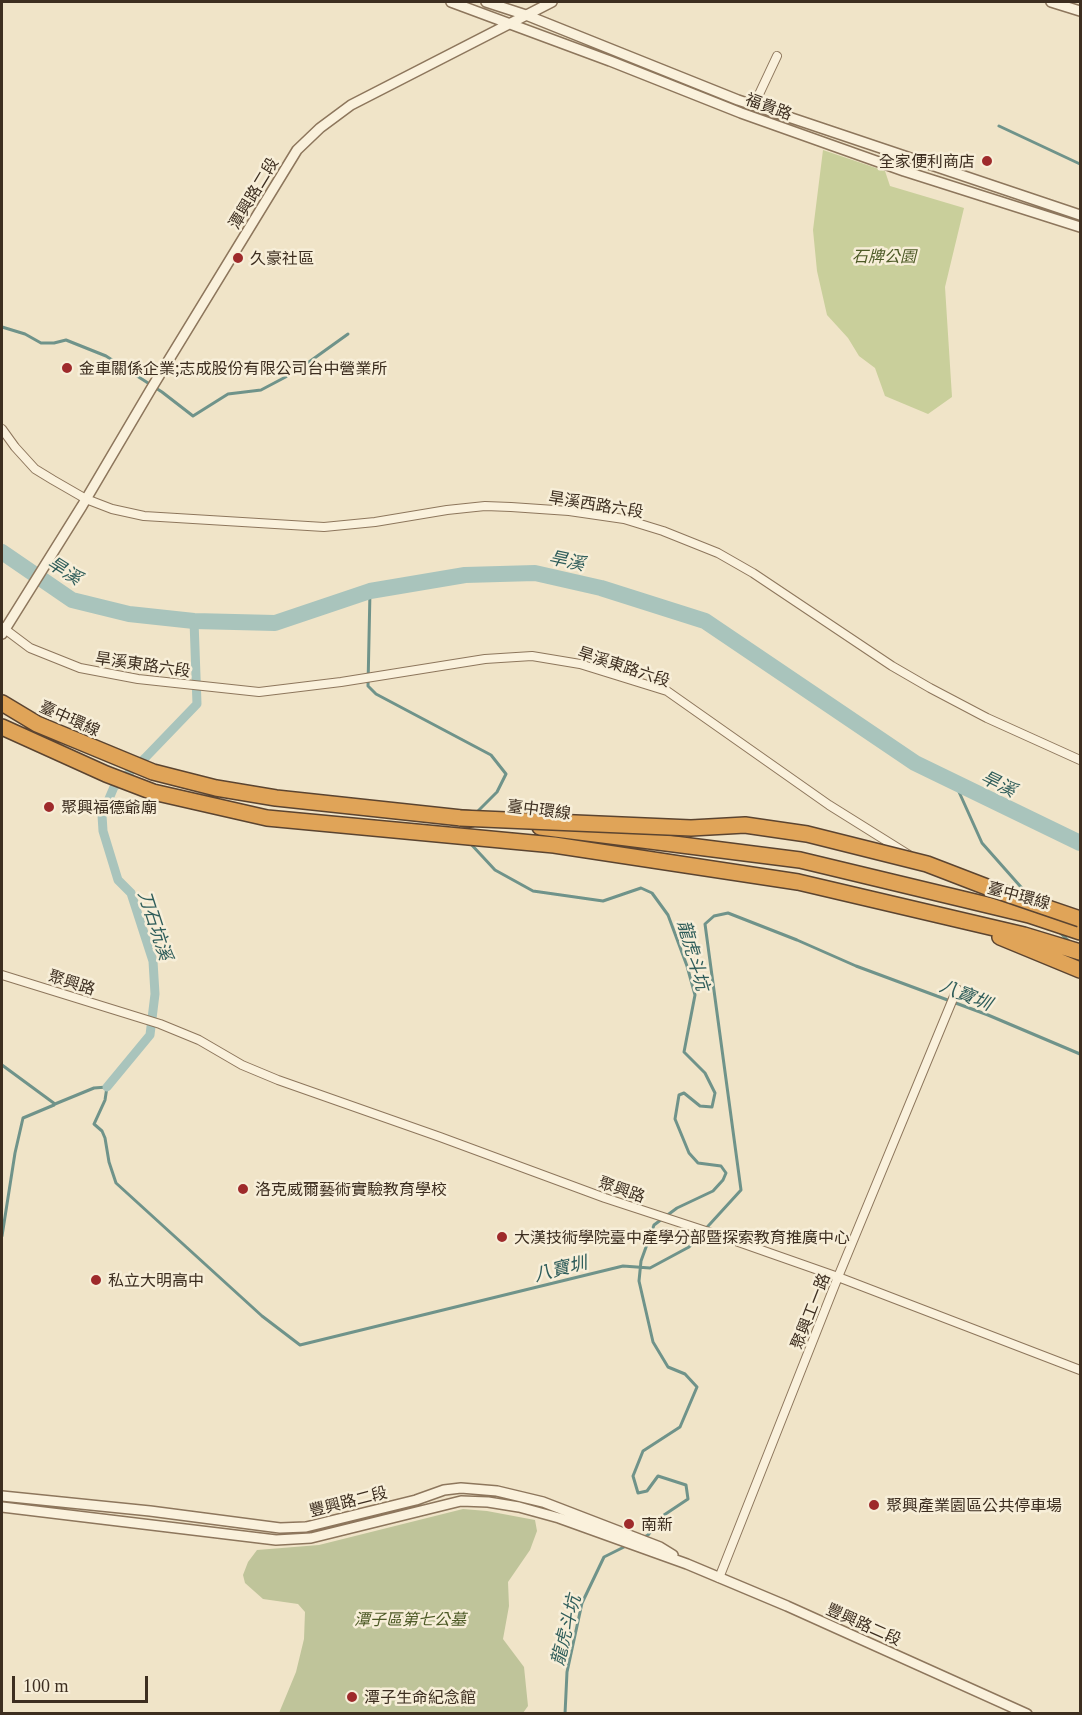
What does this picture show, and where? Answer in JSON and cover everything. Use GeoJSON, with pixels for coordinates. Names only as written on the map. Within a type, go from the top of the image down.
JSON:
{"type":"FeatureCollection","features":[{"type":"Feature","properties":{"kind":"highway","name":"臺中環線"},"geometry":{"type":"LineString","coordinates":[[2,704],[37,724],[164,775],[216,788],[276,798],[800,860],[1018,912],[1080,932]]}},
{"type":"Feature","properties":{"kind":"highway","name":"臺中環線"},"geometry":{"type":"LineString","coordinates":[[2,727],[106,774],[153,792],[267,818],[566,847],[798,882],[1024,935],[1080,952]]}},
{"type":"Feature","properties":{"kind":"highway"},"geometry":{"type":"LineString","coordinates":[[460,818],[691,828],[744,825],[807,834],[927,864],[1080,921]]}},
{"type":"Feature","properties":{"kind":"highway"},"geometry":{"type":"LineString","coordinates":[[955,919],[1080,970]]}},
{"type":"Feature","properties":{"kind":"street","name":"福貴路"},"geometry":{"type":"LineString","coordinates":[[451,2],[882,163],[1080,228]]}},
{"type":"Feature","properties":{"kind":"street","name":"福貴路"},"geometry":{"type":"LineString","coordinates":[[486,2],[526,15],[754,105],[1080,215]]}},
{"type":"Feature","properties":{"kind":"street","name":"潭興路二段"},"geometry":{"type":"LineString","coordinates":[[2,631],[84,502],[297,150],[320,128],[351,105],[552,2]]}},
{"type":"Feature","properties":{"kind":"street"},"geometry":{"type":"LineString","coordinates":[[1051,2],[1076,7]]}},
{"type":"Feature","properties":{"kind":"street"},"geometry":{"type":"LineString","coordinates":[[754,105],[777,56]]}},
{"type":"Feature","properties":{"kind":"street","name":"旱溪西路六段"},"geometry":{"type":"LineString","coordinates":[[2,429],[35,469],[84,502],[144,516],[324,527],[486,506],[569,511],[624,519],[663,531],[718,553],[753,573],[892,666],[930,688],[987,718],[1080,760]]}},
{"type":"Feature","properties":{"kind":"street","name":"旱溪東路六段"},"geometry":{"type":"LineString","coordinates":[[2,631],[37,652],[80,668],[138,680],[259,692],[341,682],[485,658],[532,656],[580,664],[667,691],[829,805],[910,855],[966,881],[1060,917],[1080,921]]}},
{"type":"Feature","properties":{"kind":"street","name":"聚興路"},"geometry":{"type":"LineString","coordinates":[[2,975],[160,1024],[199,1041],[242,1065],[278,1080],[605,1198],[838,1277],[1080,1370]]}},
{"type":"Feature","properties":{"kind":"street","name":"聚興工一路"},"geometry":{"type":"LineString","coordinates":[[719,1578],[838,1277],[957,989]]}},
{"type":"Feature","properties":{"kind":"street","name":"豐興路二段"},"geometry":{"type":"LineString","coordinates":[[2,1496],[150,1511],[280,1528],[306,1527],[416,1500],[444,1490],[496,1491],[543,1502],[787,1606],[1028,1713]]}},
{"type":"Feature","properties":{"kind":"street","name":"豐興路二段"},"geometry":{"type":"LineString","coordinates":[[2,1507],[276,1539],[311,1538],[461,1501],[488,1502],[519,1507],[635,1541]]}},
{"type":"Feature","properties":{"kind":"green space","name":"石牌公園"},"geometry":{"type":"Polygon","coordinates":[[[823,150],[885,171],[890,186],[964,208],[945,287],[952,397],[928,414],[885,396],[875,368],[859,356],[848,338],[827,315],[817,271],[813,230],[823,150]]]}},
{"type":"Feature","properties":{"kind":"green space","name":"潭子區第七公墓"},"geometry":{"type":"Polygon","coordinates":[[[463,1509],[535,1520],[537,1531],[530,1550],[508,1582],[509,1606],[503,1639],[524,1667],[528,1706],[523,1713],[279,1713],[296,1672],[304,1639],[305,1612],[298,1604],[263,1599],[245,1583],[243,1575],[248,1562],[257,1550],[319,1545],[463,1509]]]}},
{"type":"Feature","properties":{"kind":"waterway"},"geometry":{"type":"LineString","coordinates":[[999,126],[1080,164]]}},
{"type":"Feature","properties":{"kind":"waterway"},"geometry":{"type":"LineString","coordinates":[[2,327],[25,334],[41,343],[66,340],[106,356],[162,392],[193,416],[228,394],[261,390],[295,372],[348,334]]}},
{"type":"Feature","properties":{"kind":"waterway","name":"旱溪"},"geometry":{"type":"LineString","coordinates":[[2,552],[72,600],[129,614],[194,621],[275,623],[370,591],[465,575],[535,573],[601,588],[705,621],[915,763],[1080,843]]}},
{"type":"Feature","properties":{"kind":"waterway","name":"龍虎斗坑"},"geometry":{"type":"LineString","coordinates":[[370,591],[368,686],[376,694],[491,755],[506,774],[497,792],[476,813]]}},
{"type":"Feature","properties":{"kind":"waterway","name":"刀石坑溪"},"geometry":{"type":"LineString","coordinates":[[107,1087],[150,1035],[155,994],[153,961],[131,893],[118,880],[103,831],[102,815],[114,787],[197,704],[194,621]]}},
{"type":"Feature","properties":{"kind":"waterway"},"geometry":{"type":"LineString","coordinates":[[955,783],[982,843],[1028,895]]}},
{"type":"Feature","properties":{"kind":"waterway","name":"龍虎斗坑"},"geometry":{"type":"LineString","coordinates":[[469,842],[495,870],[533,891],[603,901],[641,888],[652,893],[668,915],[695,995],[684,1052],[705,1073],[715,1093],[712,1107],[700,1106],[684,1093],[679,1095],[675,1119],[689,1153],[698,1163],[721,1166],[726,1173],[713,1191],[677,1208],[654,1225],[641,1261],[639,1281],[653,1342],[668,1367],[685,1374],[697,1387],[680,1427],[643,1451],[633,1476],[638,1493],[647,1491],[658,1476],[686,1485],[688,1499],[664,1515],[648,1535],[642,1538]]}},
{"type":"Feature","properties":{"kind":"waterway","name":"八寶圳"},"geometry":{"type":"LineString","coordinates":[[2,1065],[55,1104],[94,1088],[107,1087],[105,1100],[94,1124],[102,1131],[105,1138],[109,1162],[116,1183],[262,1316],[300,1345],[623,1266],[650,1268],[689,1247],[741,1190],[705,924],[714,916],[728,913],[856,966],[988,1015],[1080,1054]]}},
{"type":"Feature","properties":{"kind":"waterway"},"geometry":{"type":"LineString","coordinates":[[1059,932],[1069,941]]}},
{"type":"Feature","properties":{"kind":"waterway","name":"刀石坑溪"},"geometry":{"type":"LineString","coordinates":[[2,1236],[23,1118],[54,1105]]}},
{"type":"Feature","properties":{"kind":"waterway","name":"龍虎斗坑"},"geometry":{"type":"LineString","coordinates":[[565,1714],[567,1672],[582,1603],[604,1557],[628,1545]]}},
{"type":"Feature","properties":{"kind":"place","name":"全家便利商店"},"geometry":{"type":"Point","coordinates":[987,161]}},
{"type":"Feature","properties":{"kind":"place","name":"久豪社區"},"geometry":{"type":"Point","coordinates":[238,258]}},
{"type":"Feature","properties":{"kind":"place","name":"金車關係企業;志成股份有限公司台中營業所"},"geometry":{"type":"Point","coordinates":[67,368]}},
{"type":"Feature","properties":{"kind":"place","name":"聚興福德爺廟"},"geometry":{"type":"Point","coordinates":[49,807]}},
{"type":"Feature","properties":{"kind":"place","name":"洛克威爾藝術實驗教育學校"},"geometry":{"type":"Point","coordinates":[243,1189]}},
{"type":"Feature","properties":{"kind":"place","name":"大漢技術學院臺中產學分部暨探索教育推廣中心"},"geometry":{"type":"Point","coordinates":[502,1237]}},
{"type":"Feature","properties":{"kind":"place","name":"私立大明高中"},"geometry":{"type":"Point","coordinates":[96,1280]}},
{"type":"Feature","properties":{"kind":"place","name":"聚興產業園區公共停車場"},"geometry":{"type":"Point","coordinates":[874,1505]}},
{"type":"Feature","properties":{"kind":"place","name":"南新"},"geometry":{"type":"Point","coordinates":[629,1524]}},
{"type":"Feature","properties":{"kind":"place","name":"潭子生命紀念館"},"geometry":{"type":"Point","coordinates":[352,1697]}}]}
